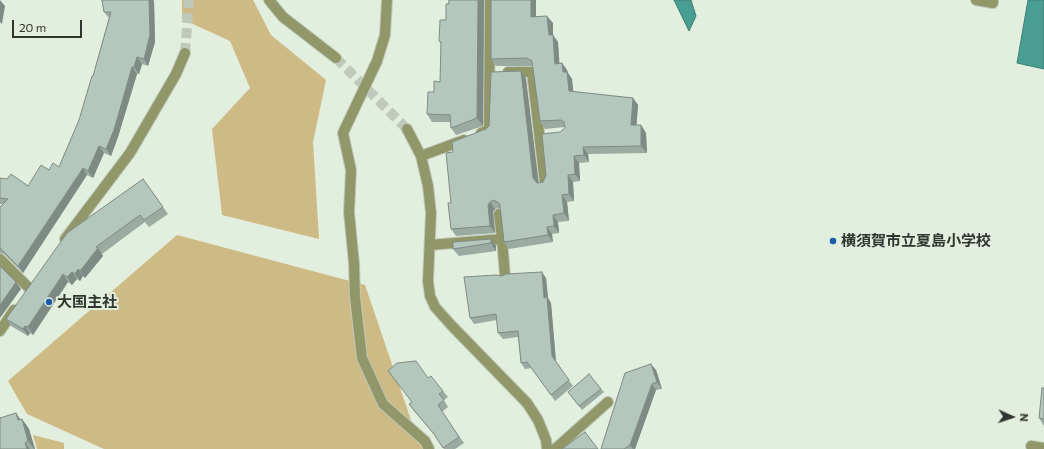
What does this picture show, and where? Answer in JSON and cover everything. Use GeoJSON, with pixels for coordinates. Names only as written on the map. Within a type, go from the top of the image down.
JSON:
{"type":"FeatureCollection","features":[{"type":"Feature","properties":{"kind":"street"},"geometry":{"type":"LineString","coordinates":[[269,0],[283,17],[336,58]]}},
{"type":"Feature","properties":{"kind":"street"},"geometry":{"type":"LineString","coordinates":[[387,0],[385,35],[377,61],[343,133],[351,170],[349,212],[354,263],[355,296],[362,358],[383,404],[425,441],[429,449]]}},
{"type":"Feature","properties":{"kind":"street"},"geometry":{"type":"LineString","coordinates":[[421,156],[489,130],[490,0]]}},
{"type":"Feature","properties":{"kind":"street"},"geometry":{"type":"LineString","coordinates":[[976,0],[993,3],[993,0]]}},
{"type":"Feature","properties":{"kind":"street"},"geometry":{"type":"LineString","coordinates":[[57,250],[130,153],[176,74],[185,53]]}},
{"type":"Feature","properties":{"kind":"street"},"geometry":{"type":"LineString","coordinates":[[490,73],[532,72],[545,184]]}},
{"type":"Feature","properties":{"kind":"street"},"geometry":{"type":"LineString","coordinates":[[407,129],[421,156],[428,186],[431,212],[428,281],[430,296],[435,307],[527,403],[538,420],[546,440],[547,449]]}},
{"type":"Feature","properties":{"kind":"street"},"geometry":{"type":"LineString","coordinates":[[539,136],[552,134]]}},
{"type":"Feature","properties":{"kind":"street"},"geometry":{"type":"LineString","coordinates":[[499,214],[506,276]]}},
{"type":"Feature","properties":{"kind":"street"},"geometry":{"type":"LineString","coordinates":[[430,245],[502,239]]}},
{"type":"Feature","properties":{"kind":"street"},"geometry":{"type":"LineString","coordinates":[[0,260],[27,291],[0,331]]}},
{"type":"Feature","properties":{"kind":"street"},"geometry":{"type":"LineString","coordinates":[[555,449],[608,402]]}},
{"type":"Feature","properties":{"kind":"street"},"geometry":{"type":"LineString","coordinates":[[1031,446],[1044,448]]}},
{"type":"Feature","properties":{"kind":"shaded area"},"geometry":{"type":"Polygon","coordinates":[[[182,0],[253,0],[271,35],[326,80],[313,142],[319,239],[222,215],[212,129],[250,88],[230,41],[182,19],[182,0]]]}},
{"type":"Feature","properties":{"kind":"shaded area"},"geometry":{"type":"Polygon","coordinates":[[[177,235],[365,285],[413,426],[423,449],[104,449],[27,414],[8,381],[177,235]]]}},
{"type":"Feature","properties":{"kind":"shaded area"},"geometry":{"type":"Polygon","coordinates":[[[33,435],[64,443],[64,449],[37,449],[33,435]]]}},
{"type":"Feature","properties":{"kind":"water"},"geometry":{"type":"Polygon","coordinates":[[[674,0],[691,0],[696,16],[689,31],[674,0]]]}},
{"type":"Feature","properties":{"kind":"water"},"geometry":{"type":"Polygon","coordinates":[[[1028,0],[1044,0],[1044,69],[1017,63],[1028,0]]]}},
{"type":"Feature","properties":{"kind":"building"},"geometry":{"type":"Polygon","coordinates":[[[102,0],[149,0],[150,35],[144,59],[137,57],[134,67],[132,67],[114,130],[106,149],[99,146],[88,171],[83,168],[18,266],[0,248],[0,207],[8,199],[0,198],[0,178],[7,179],[11,174],[28,186],[41,165],[49,170],[53,163],[59,167],[79,120],[111,12],[104,12],[102,0]]]}},
{"type":"Feature","properties":{"kind":"building"},"geometry":{"type":"Polygon","coordinates":[[[449,0],[478,0],[477,118],[451,128],[450,115],[427,114],[428,92],[434,92],[434,81],[440,82],[440,20],[446,20],[446,4],[449,4],[449,0]]]}},
{"type":"Feature","properties":{"kind":"building"},"geometry":{"type":"Polygon","coordinates":[[[491,0],[531,0],[531,17],[547,16],[549,35],[553,35],[555,64],[562,63],[563,72],[567,72],[569,91],[633,98],[631,125],[641,125],[641,146],[583,147],[584,155],[574,156],[575,174],[568,175],[569,194],[562,195],[564,213],[553,215],[554,226],[547,227],[548,235],[504,242],[500,206],[499,203],[494,200],[488,205],[490,226],[451,229],[448,203],[451,203],[446,153],[453,152],[452,142],[486,129],[489,126],[491,72],[521,71],[533,178],[537,183],[543,182],[546,176],[542,134],[560,132],[565,128],[564,122],[561,120],[540,121],[532,61],[527,58],[491,59],[491,0]]]}},
{"type":"Feature","properties":{"kind":"building"},"geometry":{"type":"Polygon","coordinates":[[[143,179],[163,207],[144,220],[140,215],[96,247],[98,248],[80,271],[78,269],[75,274],[72,272],[67,277],[63,274],[28,327],[25,326],[23,329],[6,319],[67,233],[143,179]]]}},
{"type":"Feature","properties":{"kind":"building"},"geometry":{"type":"Polygon","coordinates":[[[491,239],[491,243],[453,249],[453,242],[491,239]]]}},
{"type":"Feature","properties":{"kind":"building"},"geometry":{"type":"Polygon","coordinates":[[[0,266],[16,282],[0,305],[0,266]]]}},
{"type":"Feature","properties":{"kind":"building"},"geometry":{"type":"Polygon","coordinates":[[[542,272],[544,298],[547,297],[552,356],[569,380],[551,395],[527,362],[521,363],[518,331],[498,333],[496,314],[470,318],[464,277],[501,276],[506,274],[542,272]]]}},
{"type":"Feature","properties":{"kind":"building"},"geometry":{"type":"Polygon","coordinates":[[[416,361],[428,378],[431,376],[443,391],[439,394],[444,400],[438,405],[459,437],[443,448],[434,434],[409,404],[412,402],[388,371],[397,363],[416,361]]]}},
{"type":"Feature","properties":{"kind":"building"},"geometry":{"type":"Polygon","coordinates":[[[651,364],[657,382],[652,384],[630,445],[624,449],[601,449],[625,373],[651,364]]]}},
{"type":"Feature","properties":{"kind":"building"},"geometry":{"type":"Polygon","coordinates":[[[589,374],[601,389],[579,406],[568,392],[589,374]]]}},
{"type":"Feature","properties":{"kind":"building"},"geometry":{"type":"Polygon","coordinates":[[[1042,388],[1044,388],[1044,419],[1039,418],[1042,388]]]}},
{"type":"Feature","properties":{"kind":"building"},"geometry":{"type":"Polygon","coordinates":[[[16,413],[18,420],[22,419],[28,441],[25,443],[27,449],[0,449],[0,418],[16,413]]]}},
{"type":"Feature","properties":{"kind":"building"},"geometry":{"type":"Polygon","coordinates":[[[585,432],[598,449],[562,449],[585,432]]]}},
{"type":"Feature","properties":{"kind":"tunnel"},"geometry":{"type":"LineString","coordinates":[[185,53],[189,0]]}},
{"type":"Feature","properties":{"kind":"tunnel"},"geometry":{"type":"LineString","coordinates":[[336,58],[407,129]]}},
{"type":"Feature","properties":{"kind":"place","name":"横須賀市立夏島小学校"},"geometry":{"type":"Point","coordinates":[833,241]}},
{"type":"Feature","properties":{"kind":"place","name":"大国主社"},"geometry":{"type":"Point","coordinates":[49,302]}}]}
